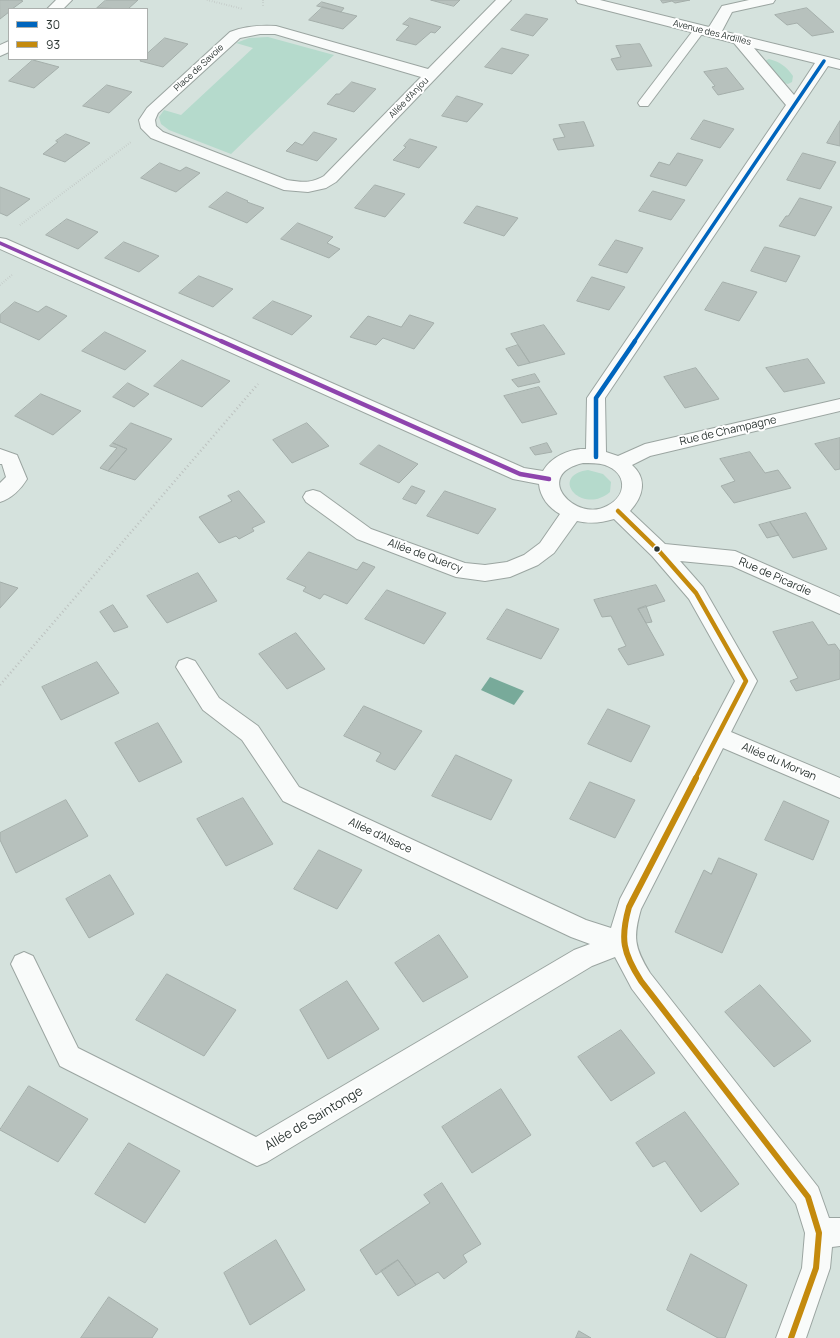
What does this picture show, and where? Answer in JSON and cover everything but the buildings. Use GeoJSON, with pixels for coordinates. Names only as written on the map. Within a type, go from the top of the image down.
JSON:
{"type":"FeatureCollection","features":[{"type":"Feature","properties":{"kind":"street"},"geometry":{"type":"LineString","coordinates":[[55,8],[65,0]]}},
{"type":"Feature","properties":{"kind":"street","name":"Allée d'Anjou"},"geometry":{"type":"LineString","coordinates":[[149,128],[157,135],[284,185],[308,187],[320,185],[330,179],[504,0]]}},
{"type":"Feature","properties":{"kind":"street","name":"Avenue des Ardilles"},"geometry":{"type":"LineString","coordinates":[[584,0],[840,65]]}},
{"type":"Feature","properties":{"kind":"street"},"geometry":{"type":"LineString","coordinates":[[713,33],[727,9],[768,0]]}},
{"type":"Feature","properties":{"kind":"street","name":"Place de Savoie"},"geometry":{"type":"LineString","coordinates":[[149,128],[147,120],[152,112],[235,35],[247,30],[276,30],[431,75]]}},
{"type":"Feature","properties":{"kind":"street"},"geometry":{"type":"LineString","coordinates":[[739,39],[794,105]]}},
{"type":"Feature","properties":{"kind":"street"},"geometry":{"type":"LineString","coordinates":[[0,52],[8,46]]}},
{"type":"Feature","properties":{"kind":"street"},"geometry":{"type":"LineString","coordinates":[[596,456],[596,398],[824,61]]}},
{"type":"Feature","properties":{"kind":"street"},"geometry":{"type":"LineString","coordinates":[[0,243],[520,474],[549,480]]}},
{"type":"Feature","properties":{"kind":"street","name":"Rue de Champagne"},"geometry":{"type":"LineString","coordinates":[[618,464],[645,451],[840,405]]}},
{"type":"Feature","properties":{"kind":"street"},"geometry":{"type":"LineString","coordinates":[[0,456],[10,460],[17,479],[0,495]]}},
{"type":"Feature","properties":{"kind":"street"},"geometry":{"type":"LineString","coordinates":[[583,456],[596,456],[608,459],[618,464],[632,479],[633,488],[632,497],[618,511],[596,516],[584,516],[572,512],[562,506],[553,498],[549,489],[549,480],[553,471],[560,464],[571,459],[583,456]]}},
{"type":"Feature","properties":{"kind":"street","name":"Allée de Quercy"},"geometry":{"type":"LineString","coordinates":[[314,497],[364,534],[463,571],[485,573],[510,569],[531,560],[547,548],[572,512]]}},
{"type":"Feature","properties":{"kind":"street"},"geometry":{"type":"LineString","coordinates":[[618,511],[659,551],[696,593],[746,681],[628,907],[623,925],[622,943],[628,962],[641,981],[808,1197],[830,1232],[791,1338]]}},
{"type":"Feature","properties":{"kind":"street","name":"Rue de Picardie"},"geometry":{"type":"LineString","coordinates":[[659,551],[735,559],[840,606]]}},
{"type":"Feature","properties":{"kind":"street","name":"Allée d'Alsace"},"geometry":{"type":"LineString","coordinates":[[187,667],[211,704],[250,734],[291,794],[580,929],[622,943]]}},
{"type":"Feature","properties":{"kind":"street","name":"Allée du Morvan"},"geometry":{"type":"LineString","coordinates":[[718,736],[840,788]]}},
{"type":"Feature","properties":{"kind":"street","name":"Allée de Saintonge"},"geometry":{"type":"LineString","coordinates":[[24,964],[69,1057],[257,1152],[583,958],[622,943]]}},
{"type":"Feature","properties":{"kind":"lane"},"geometry":{"type":"LineString","coordinates":[[644,103],[699,30]]}},
{"type":"Feature","properties":{"kind":"path"},"geometry":{"type":"LineString","coordinates":[[207,0],[249,11]]}},
{"type":"Feature","properties":{"kind":"path"},"geometry":{"type":"LineString","coordinates":[[19,226],[149,128]]}},
{"type":"Feature","properties":{"kind":"path"},"geometry":{"type":"LineString","coordinates":[[0,685],[274,366]]}},
{"type":"Feature","properties":{"kind":"shaded area"},"geometry":{"type":"Polygon","coordinates":[[[268,37],[334,55],[231,154],[169,130],[161,124],[159,117],[164,110],[181,115],[253,48],[236,43],[249,38],[268,37]]]}},
{"type":"Feature","properties":{"kind":"shaded area"},"geometry":{"type":"Polygon","coordinates":[[[769,59],[780,63],[788,70],[793,76],[792,82],[788,84],[780,82],[762,62],[769,59]]]}},
{"type":"Feature","properties":{"kind":"shaded area"},"geometry":{"type":"Polygon","coordinates":[[[588,470],[603,474],[611,482],[610,492],[599,498],[589,500],[580,497],[574,492],[570,486],[571,479],[576,474],[588,470]]]}},
{"type":"Feature","properties":{"kind":"shaded area"},"geometry":{"type":"Polygon","coordinates":[[[490,677],[524,691],[514,705],[481,690],[490,677]]]}},
{"type":"Feature","properties":{"kind":"transit line","name":"30"},"geometry":{"type":"LineString","coordinates":[[596,457],[596,398],[824,61]]}},
{"type":"Feature","properties":{"kind":"transit line"},"geometry":{"type":"LineString","coordinates":[[0,243],[520,474],[549,479]]}},
{"type":"Feature","properties":{"kind":"transit line","name":"93"},"geometry":{"type":"LineString","coordinates":[[618,511],[659,551],[696,593],[746,681],[629,907],[623,938],[626,954],[641,981],[808,1197],[819,1233],[816,1268],[791,1338]]}}]}
